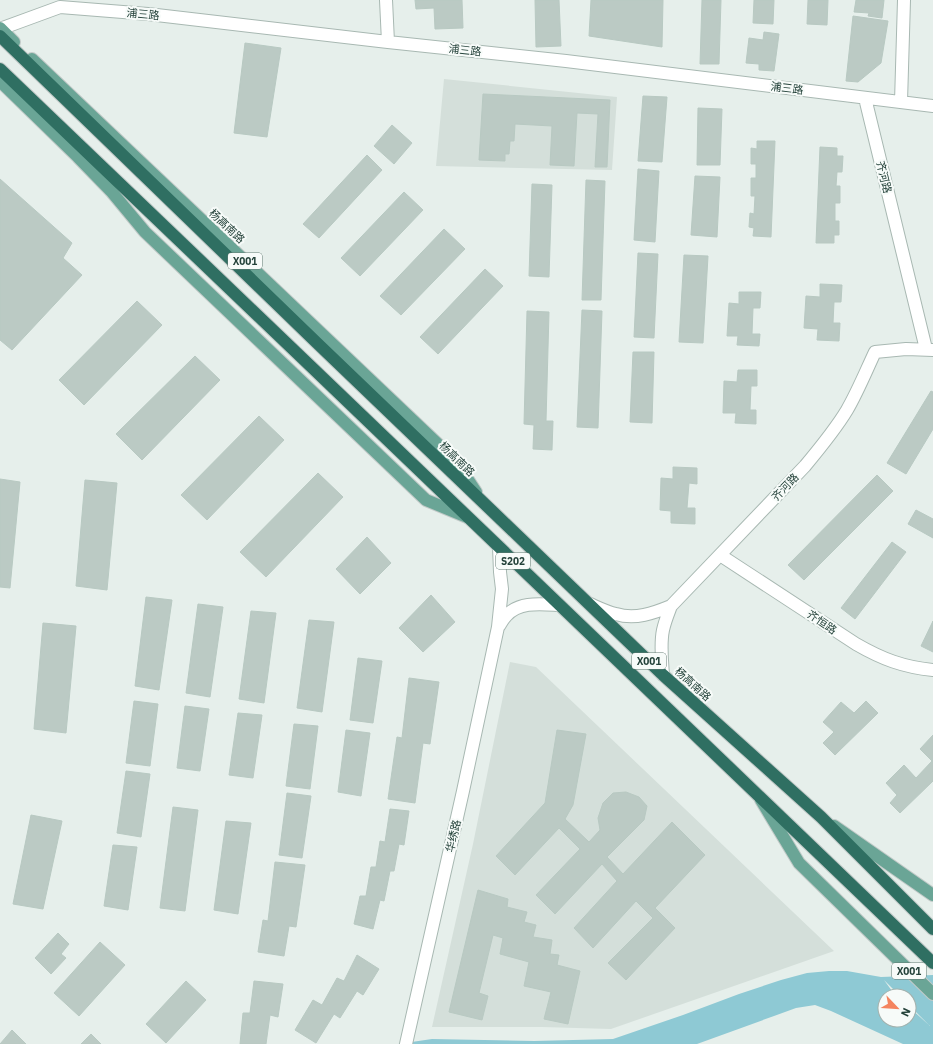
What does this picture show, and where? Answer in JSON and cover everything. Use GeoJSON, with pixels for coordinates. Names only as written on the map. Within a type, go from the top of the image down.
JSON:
{"type":"FeatureCollection","features":[{"type":"Feature","properties":{"kind":"highway","name":"杨高南路"},"geometry":{"type":"LineString","coordinates":[[0,36],[663,675],[821,817],[931,927]]}},
{"type":"Feature","properties":{"kind":"highway","name":"X001"},"geometry":{"type":"LineString","coordinates":[[0,69],[467,517]]}},
{"type":"Feature","properties":{"kind":"highway","name":"S202"},"geometry":{"type":"LineString","coordinates":[[467,517],[559,605]]}},
{"type":"Feature","properties":{"kind":"highway","name":"X001"},"geometry":{"type":"LineString","coordinates":[[559,605],[933,963]]}},
{"type":"Feature","properties":{"kind":"main road","name":"杨高南路"},"geometry":{"type":"LineString","coordinates":[[0,29],[441,447],[457,463],[481,500]]}},
{"type":"Feature","properties":{"kind":"main road"},"geometry":{"type":"LineString","coordinates":[[0,81],[111,191],[145,232],[426,500],[467,517]]}},
{"type":"Feature","properties":{"kind":"main road","name":"X001"},"geometry":{"type":"LineString","coordinates":[[756,792],[799,863],[933,994]]}},
{"type":"Feature","properties":{"kind":"main road","name":"杨高南路"},"geometry":{"type":"LineString","coordinates":[[821,817],[933,895]]}},
{"type":"Feature","properties":{"kind":"street"},"geometry":{"type":"LineString","coordinates":[[386,0],[388,42]]}},
{"type":"Feature","properties":{"kind":"street"},"geometry":{"type":"LineString","coordinates":[[901,102],[904,0]]}},
{"type":"Feature","properties":{"kind":"street","name":"浦三路"},"geometry":{"type":"LineString","coordinates":[[0,29],[60,7],[148,14],[566,61],[933,106]]}},
{"type":"Feature","properties":{"kind":"street","name":"齐河路"},"geometry":{"type":"LineString","coordinates":[[663,675],[661,644],[662,631],[671,606],[819,450],[847,409],[862,383],[875,352],[906,349],[930,350],[865,98]]}},
{"type":"Feature","properties":{"kind":"street","name":"华绣路"},"geometry":{"type":"LineString","coordinates":[[406,1044],[498,627],[502,589],[499,547]]}},
{"type":"Feature","properties":{"kind":"street","name":"齐恒路"},"geometry":{"type":"LineString","coordinates":[[720,555],[870,652],[900,664],[933,670]]}},
{"type":"Feature","properties":{"kind":"street","name":"华绣路"},"geometry":{"type":"LineString","coordinates":[[498,627],[507,615],[517,608],[530,604],[559,605]]}},
{"type":"Feature","properties":{"kind":"street","name":"齐河路"},"geometry":{"type":"LineString","coordinates":[[590,604],[618,615],[632,616],[643,616],[658,612],[671,606]]}},
{"type":"Feature","properties":{"kind":"shaded area"},"geometry":{"type":"Polygon","coordinates":[[[444,79],[617,97],[612,170],[436,166],[444,79]]]}},
{"type":"Feature","properties":{"kind":"shaded area"},"geometry":{"type":"Polygon","coordinates":[[[510,662],[536,667],[834,951],[611,1029],[542,1027],[432,1027],[473,844],[510,662]]]}},
{"type":"Feature","properties":{"kind":"water"},"geometry":{"type":"Polygon","coordinates":[[[829,971],[847,971],[881,977],[933,975],[933,1044],[903,1044],[815,1005],[796,1008],[697,1044],[398,1044],[432,1039],[534,1041],[613,1039],[781,980],[807,973],[829,971]]]}},
{"type":"Feature","properties":{"kind":"building"},"geometry":{"type":"Polygon","coordinates":[[[415,0],[462,0],[463,28],[435,29],[434,8],[416,9],[415,0]]]}},
{"type":"Feature","properties":{"kind":"building"},"geometry":{"type":"Polygon","coordinates":[[[535,0],[559,0],[561,46],[536,47],[535,0]]]}},
{"type":"Feature","properties":{"kind":"building"},"geometry":{"type":"Polygon","coordinates":[[[591,0],[663,0],[662,47],[589,36],[591,0]]]}},
{"type":"Feature","properties":{"kind":"building"},"geometry":{"type":"Polygon","coordinates":[[[702,0],[721,0],[719,64],[700,64],[702,0]]]}},
{"type":"Feature","properties":{"kind":"building"},"geometry":{"type":"Polygon","coordinates":[[[754,0],[774,0],[773,24],[753,23],[754,0]]]}},
{"type":"Feature","properties":{"kind":"building"},"geometry":{"type":"Polygon","coordinates":[[[808,0],[828,0],[827,25],[807,24],[808,0]]]}},
{"type":"Feature","properties":{"kind":"building"},"geometry":{"type":"Polygon","coordinates":[[[856,0],[884,0],[882,18],[868,16],[869,13],[854,12],[856,0]]]}},
{"type":"Feature","properties":{"kind":"building"},"geometry":{"type":"Polygon","coordinates":[[[853,16],[888,21],[881,63],[858,82],[846,81],[853,16]]]}},
{"type":"Feature","properties":{"kind":"building"},"geometry":{"type":"Polygon","coordinates":[[[764,32],[779,34],[774,71],[759,70],[759,64],[746,63],[749,38],[763,40],[764,32]]]}},
{"type":"Feature","properties":{"kind":"building"},"geometry":{"type":"Polygon","coordinates":[[[245,43],[281,48],[267,137],[234,133],[245,43]]]}},
{"type":"Feature","properties":{"kind":"building"},"geometry":{"type":"Polygon","coordinates":[[[483,94],[610,100],[607,167],[595,167],[598,114],[577,113],[574,166],[550,165],[552,126],[515,124],[514,141],[510,141],[509,154],[505,154],[505,161],[479,160],[483,94]]]}},
{"type":"Feature","properties":{"kind":"building"},"geometry":{"type":"Polygon","coordinates":[[[643,96],[667,97],[662,162],[638,161],[643,96]]]}},
{"type":"Feature","properties":{"kind":"building"},"geometry":{"type":"Polygon","coordinates":[[[698,108],[722,109],[720,165],[697,165],[698,108]]]}},
{"type":"Feature","properties":{"kind":"building"},"geometry":{"type":"Polygon","coordinates":[[[392,125],[412,143],[394,164],[374,146],[392,125]]]}},
{"type":"Feature","properties":{"kind":"building"},"geometry":{"type":"Polygon","coordinates":[[[757,141],[775,141],[771,237],[753,236],[754,228],[749,227],[750,213],[754,214],[755,196],[751,196],[751,178],[756,178],[756,164],[751,164],[751,148],[757,149],[757,141]]]}},
{"type":"Feature","properties":{"kind":"building"},"geometry":{"type":"Polygon","coordinates":[[[820,147],[837,148],[837,156],[843,156],[842,172],[837,172],[836,186],[840,186],[840,203],[835,203],[835,221],[839,221],[839,235],[834,235],[834,243],[816,243],[820,147]]]}},
{"type":"Feature","properties":{"kind":"building"},"geometry":{"type":"Polygon","coordinates":[[[367,155],[382,170],[319,238],[303,224],[367,155]]]}},
{"type":"Feature","properties":{"kind":"building"},"geometry":{"type":"Polygon","coordinates":[[[638,169],[659,171],[655,242],[634,240],[638,169]]]}},
{"type":"Feature","properties":{"kind":"building"},"geometry":{"type":"Polygon","coordinates":[[[695,176],[720,177],[717,237],[691,235],[695,176]]]}},
{"type":"Feature","properties":{"kind":"building"},"geometry":{"type":"Polygon","coordinates":[[[0,179],[72,243],[63,258],[82,275],[12,350],[0,340],[0,179]]]}},
{"type":"Feature","properties":{"kind":"building"},"geometry":{"type":"Polygon","coordinates":[[[586,180],[605,181],[601,300],[582,300],[586,180]]]}},
{"type":"Feature","properties":{"kind":"building"},"geometry":{"type":"Polygon","coordinates":[[[532,184],[552,185],[549,277],[529,276],[532,184]]]}},
{"type":"Feature","properties":{"kind":"building"},"geometry":{"type":"Polygon","coordinates":[[[404,192],[423,210],[360,276],[341,258],[404,192]]]}},
{"type":"Feature","properties":{"kind":"building"},"geometry":{"type":"Polygon","coordinates":[[[444,229],[465,249],[401,315],[380,296],[444,229]]]}},
{"type":"Feature","properties":{"kind":"building"},"geometry":{"type":"Polygon","coordinates":[[[638,253],[658,254],[654,338],[634,337],[638,253]]]}},
{"type":"Feature","properties":{"kind":"building"},"geometry":{"type":"Polygon","coordinates":[[[684,255],[708,256],[703,343],[679,342],[684,255]]]}},
{"type":"Feature","properties":{"kind":"building"},"geometry":{"type":"Polygon","coordinates":[[[485,269],[503,286],[438,354],[420,337],[485,269]]]}},
{"type":"Feature","properties":{"kind":"building"},"geometry":{"type":"Polygon","coordinates":[[[820,284],[842,285],[841,302],[834,302],[833,323],[840,323],[839,341],[817,340],[818,329],[804,328],[806,296],[820,297],[820,284]]]}},
{"type":"Feature","properties":{"kind":"building"},"geometry":{"type":"Polygon","coordinates":[[[739,292],[761,292],[760,308],[753,308],[752,334],[760,334],[759,346],[737,345],[738,336],[727,336],[729,303],[739,304],[739,292]]]}},
{"type":"Feature","properties":{"kind":"building"},"geometry":{"type":"Polygon","coordinates":[[[137,301],[162,325],[84,405],[59,380],[137,301]]]}},
{"type":"Feature","properties":{"kind":"building"},"geometry":{"type":"Polygon","coordinates":[[[582,310],[602,311],[598,428],[577,427],[582,310]]]}},
{"type":"Feature","properties":{"kind":"building"},"geometry":{"type":"Polygon","coordinates":[[[527,311],[549,312],[546,421],[553,421],[552,450],[533,449],[534,425],[524,424],[527,311]]]}},
{"type":"Feature","properties":{"kind":"building"},"geometry":{"type":"Polygon","coordinates":[[[633,352],[654,352],[652,423],[630,422],[633,352]]]}},
{"type":"Feature","properties":{"kind":"building"},"geometry":{"type":"Polygon","coordinates":[[[195,356],[220,380],[142,460],[116,434],[195,356]]]}},
{"type":"Feature","properties":{"kind":"building"},"geometry":{"type":"Polygon","coordinates":[[[738,370],[757,370],[757,386],[751,386],[750,410],[756,410],[756,424],[735,423],[736,413],[723,413],[724,381],[737,382],[738,370]]]}},
{"type":"Feature","properties":{"kind":"building"},"geometry":{"type":"Polygon","coordinates":[[[931,391],[933,392],[933,429],[906,474],[887,463],[931,391]]]}},
{"type":"Feature","properties":{"kind":"building"},"geometry":{"type":"Polygon","coordinates":[[[259,416],[284,440],[207,520],[181,495],[259,416]]]}},
{"type":"Feature","properties":{"kind":"building"},"geometry":{"type":"Polygon","coordinates":[[[673,467],[697,468],[697,484],[689,483],[687,508],[695,508],[695,524],[671,523],[671,511],[660,510],[661,478],[673,479],[673,467]]]}},
{"type":"Feature","properties":{"kind":"building"},"geometry":{"type":"Polygon","coordinates":[[[318,473],[343,497],[266,577],[240,552],[318,473]]]}},
{"type":"Feature","properties":{"kind":"building"},"geometry":{"type":"Polygon","coordinates":[[[877,475],[893,491],[804,580],[788,565],[877,475]]]}},
{"type":"Feature","properties":{"kind":"building"},"geometry":{"type":"Polygon","coordinates":[[[0,479],[20,482],[10,588],[0,587],[0,479]]]}},
{"type":"Feature","properties":{"kind":"building"},"geometry":{"type":"Polygon","coordinates":[[[85,480],[117,483],[107,590],[76,586],[85,480]]]}},
{"type":"Feature","properties":{"kind":"building"},"geometry":{"type":"Polygon","coordinates":[[[916,510],[933,519],[933,538],[908,524],[916,510]]]}},
{"type":"Feature","properties":{"kind":"building"},"geometry":{"type":"Polygon","coordinates":[[[367,537],[391,563],[360,594],[336,569],[367,537]]]}},
{"type":"Feature","properties":{"kind":"building"},"geometry":{"type":"Polygon","coordinates":[[[892,542],[906,552],[855,619],[841,608],[892,542]]]}},
{"type":"Feature","properties":{"kind":"building"},"geometry":{"type":"Polygon","coordinates":[[[431,595],[455,622],[423,652],[399,628],[431,595]]]}},
{"type":"Feature","properties":{"kind":"building"},"geometry":{"type":"Polygon","coordinates":[[[146,597],[172,600],[159,690],[135,686],[146,597]]]}},
{"type":"Feature","properties":{"kind":"building"},"geometry":{"type":"Polygon","coordinates":[[[198,604],[223,607],[210,697],[186,693],[198,604]]]}},
{"type":"Feature","properties":{"kind":"building"},"geometry":{"type":"Polygon","coordinates":[[[251,611],[276,613],[264,703],[239,699],[251,611]]]}},
{"type":"Feature","properties":{"kind":"building"},"geometry":{"type":"Polygon","coordinates":[[[309,620],[334,622],[322,712],[297,708],[309,620]]]}},
{"type":"Feature","properties":{"kind":"building"},"geometry":{"type":"Polygon","coordinates":[[[933,621],[933,652],[921,646],[933,621]]]}},
{"type":"Feature","properties":{"kind":"building"},"geometry":{"type":"Polygon","coordinates":[[[43,623],[76,626],[66,733],[34,729],[43,623]]]}},
{"type":"Feature","properties":{"kind":"building"},"geometry":{"type":"Polygon","coordinates":[[[358,658],[382,661],[373,723],[350,720],[358,658]]]}},
{"type":"Feature","properties":{"kind":"building"},"geometry":{"type":"Polygon","coordinates":[[[409,678],[439,682],[430,744],[423,743],[415,803],[388,799],[397,737],[402,738],[409,678]]]}},
{"type":"Feature","properties":{"kind":"building"},"geometry":{"type":"Polygon","coordinates":[[[134,701],[158,704],[150,766],[126,763],[134,701]]]}},
{"type":"Feature","properties":{"kind":"building"},"geometry":{"type":"Polygon","coordinates":[[[866,701],[878,713],[835,755],[823,743],[834,732],[823,722],[841,702],[854,713],[866,701]]]}},
{"type":"Feature","properties":{"kind":"building"},"geometry":{"type":"Polygon","coordinates":[[[185,706],[209,709],[200,771],[177,768],[185,706]]]}},
{"type":"Feature","properties":{"kind":"building"},"geometry":{"type":"Polygon","coordinates":[[[238,713],[262,715],[253,778],[229,775],[238,713]]]}},
{"type":"Feature","properties":{"kind":"building"},"geometry":{"type":"Polygon","coordinates":[[[294,724],[318,726],[310,789],[286,786],[294,724]]]}},
{"type":"Feature","properties":{"kind":"building"},"geometry":{"type":"Polygon","coordinates":[[[346,730],[370,733],[361,796],[338,792],[346,730]]]}},
{"type":"Feature","properties":{"kind":"building"},"geometry":{"type":"Polygon","coordinates":[[[557,730],[586,734],[573,805],[565,819],[589,842],[600,830],[598,818],[603,803],[613,793],[626,792],[639,797],[647,806],[644,820],[607,857],[623,874],[672,822],[705,855],[655,908],[675,928],[626,980],[608,963],[653,918],[636,901],[593,948],[574,928],[617,881],[602,864],[555,914],[536,895],[580,849],[559,828],[515,875],[496,856],[545,803],[557,730]]]}},
{"type":"Feature","properties":{"kind":"building"},"geometry":{"type":"Polygon","coordinates":[[[933,735],[933,781],[900,813],[890,803],[897,795],[886,783],[904,765],[916,778],[932,761],[920,749],[933,735]]]}},
{"type":"Feature","properties":{"kind":"building"},"geometry":{"type":"Polygon","coordinates":[[[126,771],[150,774],[141,837],[117,833],[126,771]]]}},
{"type":"Feature","properties":{"kind":"building"},"geometry":{"type":"Polygon","coordinates":[[[287,793],[311,796],[302,858],[279,855],[287,793]]]}},
{"type":"Feature","properties":{"kind":"building"},"geometry":{"type":"Polygon","coordinates":[[[173,807],[198,810],[185,911],[160,908],[173,807]]]}},
{"type":"Feature","properties":{"kind":"building"},"geometry":{"type":"Polygon","coordinates":[[[390,809],[409,811],[404,845],[399,844],[394,871],[390,871],[384,901],[380,900],[373,929],[354,924],[360,896],[366,896],[371,867],[376,867],[380,841],[385,842],[390,809]]]}},
{"type":"Feature","properties":{"kind":"building"},"geometry":{"type":"Polygon","coordinates":[[[31,815],[62,821],[43,909],[13,904],[31,815]]]}},
{"type":"Feature","properties":{"kind":"building"},"geometry":{"type":"Polygon","coordinates":[[[226,821],[251,823],[238,914],[214,910],[226,821]]]}},
{"type":"Feature","properties":{"kind":"building"},"geometry":{"type":"Polygon","coordinates":[[[113,845],[137,847],[128,910],[104,906],[113,845]]]}},
{"type":"Feature","properties":{"kind":"building"},"geometry":{"type":"Polygon","coordinates":[[[275,862],[305,865],[296,927],[289,926],[284,956],[258,952],[263,920],[268,921],[275,862]]]}},
{"type":"Feature","properties":{"kind":"building"},"geometry":{"type":"Polygon","coordinates":[[[478,890],[508,899],[507,907],[527,912],[524,922],[536,925],[533,937],[552,940],[550,954],[559,955],[557,965],[580,971],[568,1024],[544,1019],[551,992],[524,986],[529,962],[500,954],[503,938],[493,935],[479,993],[488,996],[482,1020],[449,1012],[478,890]]]}},
{"type":"Feature","properties":{"kind":"building"},"geometry":{"type":"Polygon","coordinates":[[[58,933],[69,944],[61,954],[66,958],[51,974],[35,958],[58,933]]]}},
{"type":"Feature","properties":{"kind":"building"},"geometry":{"type":"Polygon","coordinates":[[[100,942],[125,965],[79,1016],[54,993],[100,942]]]}},
{"type":"Feature","properties":{"kind":"building"},"geometry":{"type":"Polygon","coordinates":[[[357,955],[379,969],[363,995],[357,991],[340,1018],[334,1014],[316,1043],[295,1030],[313,1000],[322,1005],[337,978],[344,981],[357,955]]]}},
{"type":"Feature","properties":{"kind":"building"},"geometry":{"type":"Polygon","coordinates":[[[186,981],[206,1000],[166,1043],[146,1024],[186,981]]]}},
{"type":"Feature","properties":{"kind":"building"},"geometry":{"type":"Polygon","coordinates":[[[254,981],[283,984],[278,1017],[270,1015],[266,1044],[240,1044],[243,1013],[250,1013],[254,981]]]}},
{"type":"Feature","properties":{"kind":"building"},"geometry":{"type":"Polygon","coordinates":[[[12,1030],[26,1044],[0,1044],[12,1030]]]}},
{"type":"Feature","properties":{"kind":"building"},"geometry":{"type":"Polygon","coordinates":[[[91,1034],[101,1044],[81,1044],[91,1034]]]}}]}
